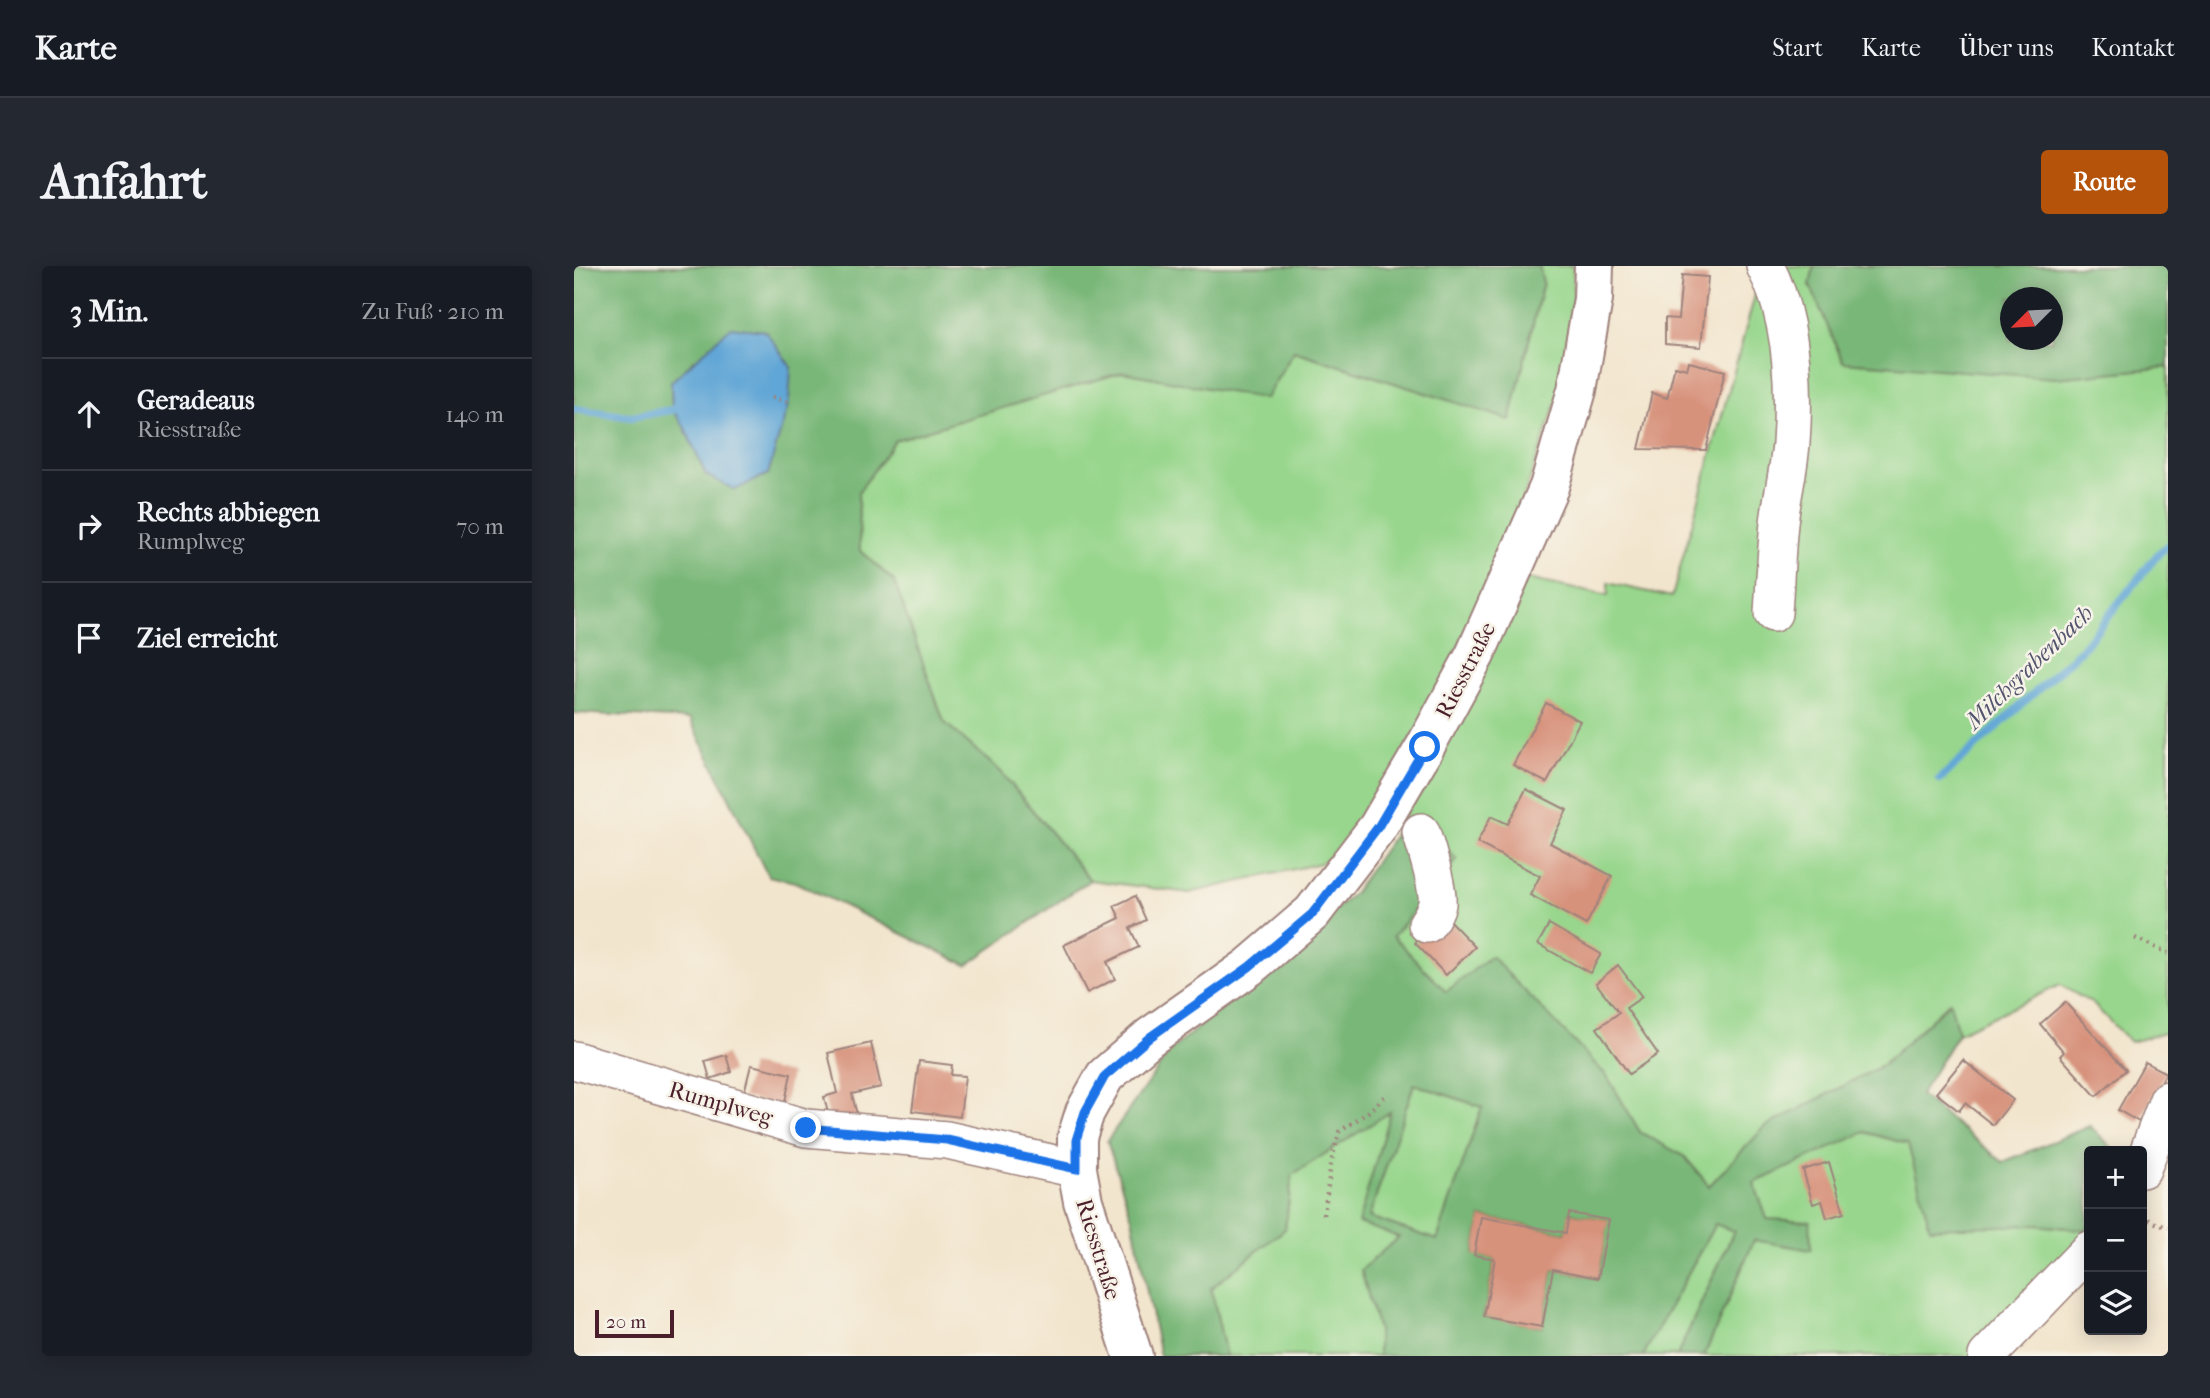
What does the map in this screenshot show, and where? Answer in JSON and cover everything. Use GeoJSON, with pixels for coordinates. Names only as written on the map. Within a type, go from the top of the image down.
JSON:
{"type":"FeatureCollection","features":[{"type":"Feature","properties":{"kind":"main road","name":"Riesstraße"},"geometry":{"type":"LineString","coordinates":[[1133,1356],[1083,1201],[1077,1169],[1077,1137],[1085,1112],[1105,1076],[1150,1037],[1249,967],[1312,914],[1378,827],[1475,655],[1549,487],[1577,390],[1593,299],[1594,266]]}},
{"type":"Feature","properties":{"kind":"street"},"geometry":{"type":"LineString","coordinates":[[1765,266],[1773,282],[1784,321],[1791,379],[1791,444],[1779,523],[1773,613]]}},
{"type":"Feature","properties":{"kind":"street"},"geometry":{"type":"LineString","coordinates":[[1420,832],[1426,847],[1437,900],[1435,912],[1427,925]]}},
{"type":"Feature","properties":{"kind":"street","name":"Rumplweg"},"geometry":{"type":"LineString","coordinates":[[574,1060],[806,1128],[947,1140],[1077,1169]]}},
{"type":"Feature","properties":{"kind":"street"},"geometry":{"type":"LineString","coordinates":[[2147,1156],[2168,1100]]}},
{"type":"Feature","properties":{"kind":"street"},"geometry":{"type":"LineString","coordinates":[[1987,1356],[2084,1255]]}},
{"type":"Feature","properties":{"kind":"path"},"geometry":{"type":"LineString","coordinates":[[772,397],[789,402]]}},
{"type":"Feature","properties":{"kind":"path"},"geometry":{"type":"LineString","coordinates":[[2135,938],[2168,953]]}},
{"type":"Feature","properties":{"kind":"path"},"geometry":{"type":"LineString","coordinates":[[1324,1215],[1331,1163],[1339,1132],[1371,1110],[1386,1095]]}},
{"type":"Feature","properties":{"kind":"path"},"geometry":{"type":"LineString","coordinates":[[2147,1219],[2168,1228]]}},
{"type":"Feature","properties":{"kind":"green space"},"geometry":{"type":"Polygon","coordinates":[[[574,266],[1539,266],[1543,282],[1510,420],[1294,351],[1265,399],[1123,372],[895,440],[858,493],[860,551],[894,581],[944,722],[1001,772],[1090,880],[967,965],[795,882],[768,876],[690,719],[574,713],[574,266]],[[693,361],[671,383],[672,409],[684,426],[706,475],[693,361]]]}},
{"type":"Feature","properties":{"kind":"green space"},"geometry":{"type":"Polygon","coordinates":[[[1539,266],[1573,266],[1573,298],[1561,389],[1519,510],[1438,693],[1353,841],[1321,863],[1189,893],[1090,880],[1001,772],[944,722],[894,581],[860,551],[858,493],[895,440],[1123,372],[1265,399],[1294,351],[1510,420],[1543,282],[1539,266]]]}},
{"type":"Feature","properties":{"kind":"green space"},"geometry":{"type":"Polygon","coordinates":[[[1769,266],[1814,266],[1810,285],[2055,378],[2168,367],[2168,1032],[2130,1042],[2093,1004],[2060,985],[1958,1033],[1949,1002],[1883,1065],[1765,1127],[1709,1186],[1685,1157],[1640,1132],[1607,1076],[1491,957],[1446,992],[1392,936],[1457,859],[1392,838],[1527,579],[1608,596],[1608,583],[1672,597],[1760,277],[1769,266]]]}},
{"type":"Feature","properties":{"kind":"green space"},"geometry":{"type":"Polygon","coordinates":[[[1814,266],[2168,266],[2168,367],[2055,378],[1843,362],[1810,285],[1814,266]]]}},
{"type":"Feature","properties":{"kind":"green space"},"geometry":{"type":"Polygon","coordinates":[[[1392,838],[1437,842],[1457,859],[1393,936],[1446,992],[1491,956],[1607,1076],[1640,1132],[1685,1157],[1709,1186],[1765,1127],[1883,1065],[1950,1002],[1958,1033],[1920,1095],[2003,1162],[2090,1126],[2110,1146],[2084,1146],[2084,1230],[2035,1225],[1930,1228],[1908,1144],[1865,1132],[1754,1183],[1767,1219],[1810,1221],[1811,1250],[1754,1240],[1704,1356],[1677,1356],[1734,1231],[1715,1224],[1643,1356],[1378,1356],[1378,1330],[1361,1270],[1399,1237],[1358,1223],[1390,1112],[1292,1175],[1285,1229],[1211,1288],[1226,1356],[1160,1356],[1132,1218],[1107,1141],[1170,1051],[1353,894],[1392,838]],[[1414,1084],[1369,1217],[1437,1240],[1482,1107],[1414,1084]],[[1570,1213],[1566,1233],[1481,1217],[1474,1254],[1495,1259],[1484,1316],[1542,1327],[1553,1269],[1598,1278],[1608,1220],[1570,1213]]]}},
{"type":"Feature","properties":{"kind":"green space"},"geometry":{"type":"Polygon","coordinates":[[[1414,1084],[1482,1107],[1437,1240],[1369,1217],[1414,1084]]]}},
{"type":"Feature","properties":{"kind":"green space"},"geometry":{"type":"Polygon","coordinates":[[[1391,1111],[1359,1222],[1399,1237],[1361,1270],[1378,1330],[1378,1356],[1226,1356],[1211,1288],[1285,1229],[1292,1175],[1391,1111]]]}},
{"type":"Feature","properties":{"kind":"green space"},"geometry":{"type":"Polygon","coordinates":[[[1864,1132],[1908,1144],[2035,1225],[2084,1230],[2084,1234],[1970,1356],[1704,1356],[1754,1240],[1811,1249],[1767,1219],[1754,1183],[1864,1132]]]}},
{"type":"Feature","properties":{"kind":"green space"},"geometry":{"type":"Polygon","coordinates":[[[1715,1224],[1734,1231],[1677,1356],[1643,1356],[1715,1224]]]}},
{"type":"Feature","properties":{"kind":"water"},"geometry":{"type":"Polygon","coordinates":[[[731,327],[765,331],[791,367],[789,402],[768,474],[735,490],[706,475],[684,426],[672,409],[671,382],[731,327]]]}},
{"type":"Feature","properties":{"kind":"building"},"geometry":{"type":"Polygon","coordinates":[[[1682,275],[1708,277],[1701,347],[1665,344],[1665,318],[1678,319],[1682,275]]]}},
{"type":"Feature","properties":{"kind":"building"},"geometry":{"type":"Polygon","coordinates":[[[1689,362],[1725,371],[1706,450],[1639,449],[1652,393],[1667,398],[1675,366],[1687,369],[1689,362]]]}},
{"type":"Feature","properties":{"kind":"building"},"geometry":{"type":"Polygon","coordinates":[[[1546,703],[1580,721],[1547,783],[1513,765],[1546,703]]]}},
{"type":"Feature","properties":{"kind":"building"},"geometry":{"type":"Polygon","coordinates":[[[1526,789],[1567,810],[1550,843],[1612,876],[1586,925],[1530,895],[1540,876],[1477,843],[1491,816],[1508,824],[1526,789]]]}},
{"type":"Feature","properties":{"kind":"building"},"geometry":{"type":"Polygon","coordinates":[[[1135,896],[1146,920],[1130,928],[1139,947],[1107,962],[1115,979],[1087,993],[1064,945],[1120,918],[1114,906],[1135,896]]]}},
{"type":"Feature","properties":{"kind":"building"},"geometry":{"type":"Polygon","coordinates":[[[1444,915],[1475,947],[1446,975],[1415,943],[1444,915]]]}},
{"type":"Feature","properties":{"kind":"building"},"geometry":{"type":"Polygon","coordinates":[[[1549,924],[1601,954],[1590,973],[1538,944],[1549,924]]]}},
{"type":"Feature","properties":{"kind":"building"},"geometry":{"type":"Polygon","coordinates":[[[1618,965],[1642,997],[1626,1008],[1658,1054],[1629,1074],[1597,1028],[1619,1013],[1596,983],[1618,965]]]}},
{"type":"Feature","properties":{"kind":"building"},"geometry":{"type":"Polygon","coordinates":[[[2065,1002],[2126,1070],[2096,1096],[2060,1056],[2064,1052],[2040,1024],[2065,1002]]]}},
{"type":"Feature","properties":{"kind":"building"},"geometry":{"type":"Polygon","coordinates":[[[871,1043],[881,1087],[852,1094],[858,1119],[831,1125],[824,1097],[837,1093],[828,1053],[871,1043]]]}},
{"type":"Feature","properties":{"kind":"building"},"geometry":{"type":"Polygon","coordinates":[[[726,1055],[731,1072],[710,1079],[705,1061],[726,1055]]]}},
{"type":"Feature","properties":{"kind":"building"},"geometry":{"type":"Polygon","coordinates":[[[1963,1060],[2013,1100],[1993,1125],[1965,1103],[1959,1111],[1936,1093],[1963,1060]]]}},
{"type":"Feature","properties":{"kind":"building"},"geometry":{"type":"Polygon","coordinates":[[[919,1061],[952,1065],[951,1075],[965,1076],[960,1117],[912,1111],[919,1061]]]}},
{"type":"Feature","properties":{"kind":"building"},"geometry":{"type":"Polygon","coordinates":[[[2145,1062],[2166,1073],[2139,1122],[2118,1110],[2145,1062]]]}},
{"type":"Feature","properties":{"kind":"building"},"geometry":{"type":"Polygon","coordinates":[[[751,1065],[791,1074],[784,1106],[743,1097],[751,1065]]]}},
{"type":"Feature","properties":{"kind":"building"},"geometry":{"type":"Polygon","coordinates":[[[1829,1162],[1844,1213],[1827,1218],[1822,1201],[1813,1204],[1803,1170],[1829,1162]]]}},
{"type":"Feature","properties":{"kind":"building"},"geometry":{"type":"Polygon","coordinates":[[[1569,1213],[1609,1220],[1598,1278],[1553,1269],[1542,1327],[1484,1317],[1495,1259],[1474,1255],[1481,1217],[1566,1233],[1569,1213]]]}},
{"type":"Feature","properties":{"kind":"waterway"},"geometry":{"type":"LineString","coordinates":[[574,409],[631,417],[683,408]]}},
{"type":"Feature","properties":{"kind":"waterway","name":"Milchgrabenbach"},"geometry":{"type":"LineString","coordinates":[[1940,779],[2080,651],[2168,545]]}},
{"type":"Feature","properties":{"kind":"route"},"geometry":{"type":"LineString","coordinates":[[806,1128],[947,1140],[1077,1169],[1077,1137],[1085,1112],[1105,1076],[1150,1037],[1249,967],[1312,914],[1378,827],[1425,747]]}}]}
